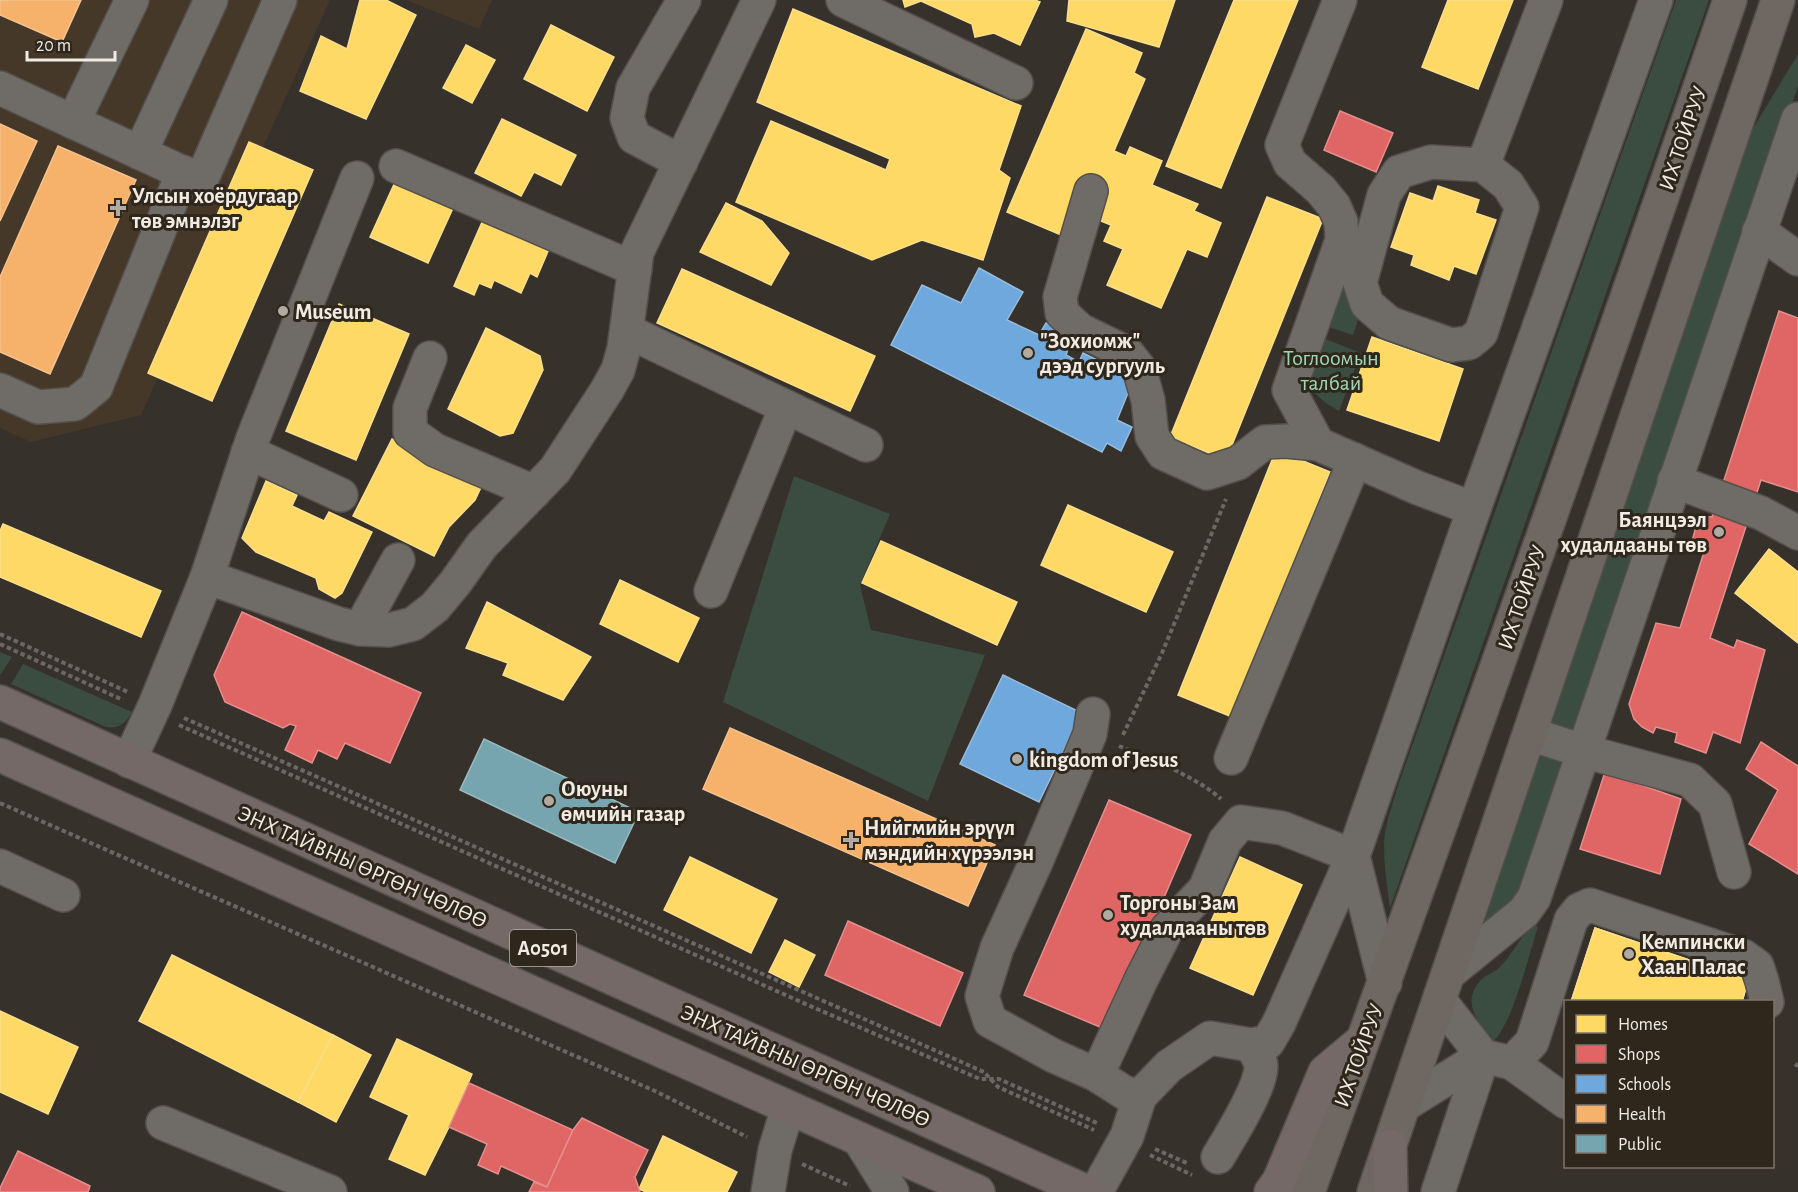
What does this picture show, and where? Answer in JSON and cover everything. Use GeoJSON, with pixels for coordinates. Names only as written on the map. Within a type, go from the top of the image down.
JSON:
{"type":"FeatureCollection","features":[{"type":"Feature","properties":{"kind":"highway","name":"ЭНХ ТАЙВНЫ ӨРГӨН ЧӨЛӨӨ"},"geometry":{"type":"LineString","coordinates":[[0,702],[1087,1192]]}},
{"type":"Feature","properties":{"kind":"highway","name":"ЭНХ ТАЙВНЫ ӨРГӨН ЧӨЛӨӨ"},"geometry":{"type":"LineString","coordinates":[[0,755],[974,1191]]}},
{"type":"Feature","properties":{"kind":"highway"},"geometry":{"type":"LineString","coordinates":[[1271,1192],[1279,1181],[1325,1072],[1362,1041]]}},
{"type":"Feature","properties":{"kind":"highway"},"geometry":{"type":"LineString","coordinates":[[1390,1146],[1391,1192]]}},
{"type":"Feature","properties":{"kind":"main road","name":"ИХ ТОЙРУУ"},"geometry":{"type":"LineString","coordinates":[[1308,1192],[1385,983],[1730,0]]}},
{"type":"Feature","properties":{"kind":"main road","name":"ИХ ТОЙРУУ"},"geometry":{"type":"LineString","coordinates":[[1374,1192],[1778,0]]}},
{"type":"Feature","properties":{"kind":"street"},"geometry":{"type":"LineString","coordinates":[[73,122],[132,0]]}},
{"type":"Feature","properties":{"kind":"street"},"geometry":{"type":"LineString","coordinates":[[140,153],[211,0]]}},
{"type":"Feature","properties":{"kind":"street"},"geometry":{"type":"LineString","coordinates":[[0,88],[201,181],[280,0]]}},
{"type":"Feature","properties":{"kind":"street"},"geometry":{"type":"LineString","coordinates":[[681,162],[634,137],[627,118],[633,88],[684,0]]}},
{"type":"Feature","properties":{"kind":"street"},"geometry":{"type":"LineString","coordinates":[[207,577],[339,624],[360,629],[389,630],[413,624],[435,607],[482,545],[555,470],[618,370],[627,331],[637,252],[759,0]]}},
{"type":"Feature","properties":{"kind":"street"},"geometry":{"type":"LineString","coordinates":[[843,0],[1016,83]]}},
{"type":"Feature","properties":{"kind":"street"},"geometry":{"type":"LineString","coordinates":[[1318,444],[1289,390],[1342,240],[1341,222],[1334,206],[1321,190],[1290,163],[1282,146],[1340,0]]}},
{"type":"Feature","properties":{"kind":"street"},"geometry":{"type":"LineString","coordinates":[[1483,165],[1546,0]]}},
{"type":"Feature","properties":{"kind":"street"},"geometry":{"type":"LineString","coordinates":[[1096,1192],[1125,1140],[1140,1096],[1169,1066],[1210,1038],[1251,1045],[1268,1042],[1279,1023],[1353,856],[1656,0]]}},
{"type":"Feature","properties":{"kind":"street"},"geometry":{"type":"LineString","coordinates":[[1564,1101],[1498,1060],[1444,987],[1524,912],[1534,898],[1798,118]]}},
{"type":"Feature","properties":{"kind":"street"},"geometry":{"type":"LineString","coordinates":[[1431,162],[1483,165],[1509,186],[1522,207],[1481,333],[1469,343],[1451,345],[1389,323],[1367,304],[1360,283],[1384,195],[1400,172],[1431,162]]}},
{"type":"Feature","properties":{"kind":"street"},"geometry":{"type":"LineString","coordinates":[[396,166],[635,269]]}},
{"type":"Feature","properties":{"kind":"street"},"geometry":{"type":"LineString","coordinates":[[0,390],[38,407],[75,404],[96,387],[183,172]]}},
{"type":"Feature","properties":{"kind":"street"},"geometry":{"type":"LineString","coordinates":[[129,761],[153,709],[207,577],[248,452],[357,178]]}},
{"type":"Feature","properties":{"kind":"street"},"geometry":{"type":"LineString","coordinates":[[1091,191],[1060,297],[1062,313],[1080,330],[1127,353],[1139,368],[1148,400],[1152,436],[1163,453],[1208,473],[1238,463],[1265,442],[1318,444],[1418,488],[1474,509]]}},
{"type":"Feature","properties":{"kind":"street"},"geometry":{"type":"LineString","coordinates":[[1759,231],[1798,259]]}},
{"type":"Feature","properties":{"kind":"street"},"geometry":{"type":"LineString","coordinates":[[627,331],[866,445]]}},
{"type":"Feature","properties":{"kind":"street"},"geometry":{"type":"LineString","coordinates":[[430,358],[410,408],[410,432],[435,450],[534,492]]}},
{"type":"Feature","properties":{"kind":"street"},"geometry":{"type":"LineString","coordinates":[[711,591],[786,407]]}},
{"type":"Feature","properties":{"kind":"street"},"geometry":{"type":"LineString","coordinates":[[248,452],[341,495]]}},
{"type":"Feature","properties":{"kind":"street"},"geometry":{"type":"LineString","coordinates":[[1231,758],[1355,460]]}},
{"type":"Feature","properties":{"kind":"street"},"geometry":{"type":"LineString","coordinates":[[1674,482],[1761,513],[1798,533]]}},
{"type":"Feature","properties":{"kind":"street"},"geometry":{"type":"LineString","coordinates":[[360,629],[398,560]]}},
{"type":"Feature","properties":{"kind":"street"},"geometry":{"type":"LineString","coordinates":[[1093,714],[1090,734],[997,948],[982,996],[990,1021],[1054,1056],[1097,1075],[1125,1093],[1140,1096]]}},
{"type":"Feature","properties":{"kind":"street"},"geometry":{"type":"LineString","coordinates":[[1530,734],[1690,780],[1715,804],[1734,872]]}},
{"type":"Feature","properties":{"kind":"street"},"geometry":{"type":"LineString","coordinates":[[1097,1075],[1167,929],[1205,889],[1225,841],[1241,822],[1282,828],[1353,856]]}},
{"type":"Feature","properties":{"kind":"street"},"geometry":{"type":"LineString","coordinates":[[1353,856],[1385,983]]}},
{"type":"Feature","properties":{"kind":"street"},"geometry":{"type":"LineString","coordinates":[[0,866],[63,895]]}},
{"type":"Feature","properties":{"kind":"street"},"geometry":{"type":"LineString","coordinates":[[1404,1105],[1532,1042],[1571,920],[1579,910],[1590,905],[1743,956],[1757,966],[1766,1000]]}},
{"type":"Feature","properties":{"kind":"street"},"geometry":{"type":"LineString","coordinates":[[1205,1167],[1245,1111],[1259,1076],[1261,1064],[1251,1045]]}},
{"type":"Feature","properties":{"kind":"street"},"geometry":{"type":"LineString","coordinates":[[1438,1192],[1498,1060]]}},
{"type":"Feature","properties":{"kind":"street"},"geometry":{"type":"LineString","coordinates":[[768,1192],[775,1150],[788,1108]]}},
{"type":"Feature","properties":{"kind":"street"},"geometry":{"type":"LineString","coordinates":[[163,1124],[330,1192]]}},
{"type":"Feature","properties":{"kind":"street"},"geometry":{"type":"LineString","coordinates":[[859,1139],[892,1192]]}},
{"type":"Feature","properties":{"kind":"path"},"geometry":{"type":"LineString","coordinates":[[1238,463],[1234,483],[1162,653],[1127,729],[1116,745],[1154,760],[1212,791],[1232,808],[1241,822]]}},
{"type":"Feature","properties":{"kind":"path"},"geometry":{"type":"LineString","coordinates":[[0,634],[153,709],[817,1010],[980,1079],[999,1079],[1125,1140],[1205,1167]]}},
{"type":"Feature","properties":{"kind":"path"},"geometry":{"type":"LineString","coordinates":[[0,644],[984,1072],[998,1087],[1125,1140],[1205,1167]]}},
{"type":"Feature","properties":{"kind":"path"},"geometry":{"type":"LineString","coordinates":[[0,803],[655,1091]]}},
{"type":"Feature","properties":{"kind":"shaded area","name":"Улсын хоёрдугаар төв эмнэлэг"},"geometry":{"type":"Polygon","coordinates":[[[0,0],[330,0],[141,415],[31,442],[0,428],[0,0]]]}},
{"type":"Feature","properties":{"kind":"shaded area"},"geometry":{"type":"Polygon","coordinates":[[[406,0],[492,0],[479,29],[406,0]]]}},
{"type":"Feature","properties":{"kind":"green space"},"geometry":{"type":"Polygon","coordinates":[[[1676,0],[1709,0],[1390,908],[1384,843],[1386,827],[1400,780],[1676,0]]]}},
{"type":"Feature","properties":{"kind":"green space"},"geometry":{"type":"Polygon","coordinates":[[[1798,54],[1798,86],[1711,346],[1522,893],[1479,937],[1749,135],[1798,54]]]}},
{"type":"Feature","properties":{"kind":"green space","name":"Тоглоомын талбай"},"geometry":{"type":"Polygon","coordinates":[[[1348,279],[1361,311],[1353,335],[1325,326],[1335,280],[1348,279]]]}},
{"type":"Feature","properties":{"kind":"green space","name":"Тоглоомын талбай"},"geometry":{"type":"Polygon","coordinates":[[[1318,336],[1361,353],[1339,411],[1313,391],[1307,379],[1307,364],[1318,336]]]}},
{"type":"Feature","properties":{"kind":"green space"},"geometry":{"type":"Polygon","coordinates":[[[794,476],[890,514],[860,585],[871,630],[985,655],[928,801],[723,702],[794,476]]]}},
{"type":"Feature","properties":{"kind":"green space"},"geometry":{"type":"Polygon","coordinates":[[[0,652],[12,657],[0,675],[0,652]]]}},
{"type":"Feature","properties":{"kind":"green space"},"geometry":{"type":"Polygon","coordinates":[[[23,664],[132,712],[121,725],[106,727],[11,684],[23,664]]]}},
{"type":"Feature","properties":{"kind":"green space"},"geometry":{"type":"Polygon","coordinates":[[[1531,923],[1538,927],[1520,988],[1501,1032],[1493,1042],[1474,1013],[1472,997],[1474,989],[1482,979],[1504,963],[1531,923]]]}},
{"type":"Feature","properties":{"kind":"building: Homes"},"geometry":{"type":"Polygon","coordinates":[[[360,0],[386,0],[416,15],[366,119],[300,91],[321,36],[347,49],[360,0]]]}},
{"type":"Feature","properties":{"kind":"building: Homes"},"geometry":{"type":"Polygon","coordinates":[[[903,0],[1035,0],[1040,2],[1020,45],[994,33],[975,37],[972,24],[921,1],[905,7],[903,0]]]}},
{"type":"Feature","properties":{"kind":"building: Homes"},"geometry":{"type":"Polygon","coordinates":[[[1069,0],[1175,0],[1159,47],[1067,21],[1069,0]]]}},
{"type":"Feature","properties":{"kind":"building: Homes"},"geometry":{"type":"Polygon","coordinates":[[[1234,0],[1298,0],[1221,188],[1166,166],[1234,0]]]}},
{"type":"Feature","properties":{"kind":"building: Homes"},"geometry":{"type":"Polygon","coordinates":[[[1448,0],[1513,0],[1478,89],[1422,67],[1448,0]]]}},
{"type":"Feature","properties":{"kind":"building: Homes"},"geometry":{"type":"Polygon","coordinates":[[[793,9],[1021,106],[999,170],[1010,178],[983,260],[922,240],[872,260],[736,202],[771,121],[886,170],[890,159],[757,102],[793,9]]]}},
{"type":"Feature","properties":{"kind":"building: Homes"},"geometry":{"type":"Polygon","coordinates":[[[551,25],[614,57],[587,111],[524,79],[551,25]]]}},
{"type":"Feature","properties":{"kind":"building: Homes"},"geometry":{"type":"Polygon","coordinates":[[[1086,29],[1142,53],[1134,73],[1145,79],[1114,151],[1126,156],[1130,147],[1162,161],[1152,185],[1198,204],[1194,211],[1221,223],[1207,257],[1187,249],[1161,308],[1107,285],[1123,249],[1104,241],[1111,225],[1096,219],[1068,238],[1007,212],[1086,29]]]}},
{"type":"Feature","properties":{"kind":"building: Homes"},"geometry":{"type":"Polygon","coordinates":[[[466,45],[495,60],[472,103],[443,88],[466,45]]]}},
{"type":"Feature","properties":{"kind":"building: Homes"},"geometry":{"type":"Polygon","coordinates":[[[502,119],[576,155],[561,185],[534,172],[521,196],[475,173],[502,119]]]}},
{"type":"Feature","properties":{"kind":"building: Homes"},"geometry":{"type":"Polygon","coordinates":[[[249,142],[313,170],[212,401],[148,373],[249,142]]]}},
{"type":"Feature","properties":{"kind":"building: Homes"},"geometry":{"type":"Polygon","coordinates":[[[396,180],[454,206],[428,263],[370,237],[396,180]]]}},
{"type":"Feature","properties":{"kind":"building: Homes"},"geometry":{"type":"Polygon","coordinates":[[[1438,186],[1479,200],[1475,213],[1496,220],[1476,274],[1454,266],[1449,280],[1411,265],[1414,255],[1391,247],[1410,193],[1433,201],[1438,186]]]}},
{"type":"Feature","properties":{"kind":"building: Homes"},"geometry":{"type":"Polygon","coordinates":[[[1267,197],[1323,219],[1226,460],[1170,437],[1267,197]]]}},
{"type":"Feature","properties":{"kind":"building: Homes"},"geometry":{"type":"Polygon","coordinates":[[[726,203],[762,221],[789,253],[771,285],[700,252],[726,203]]]}},
{"type":"Feature","properties":{"kind":"building: Homes"},"geometry":{"type":"Polygon","coordinates":[[[483,220],[549,249],[537,277],[530,273],[521,293],[494,280],[491,288],[479,283],[474,295],[454,286],[483,220]]]}},
{"type":"Feature","properties":{"kind":"building: Homes"},"geometry":{"type":"Polygon","coordinates":[[[682,269],[875,356],[850,411],[657,323],[682,269]]]}},
{"type":"Feature","properties":{"kind":"building: Homes"},"geometry":{"type":"Polygon","coordinates":[[[339,304],[409,334],[356,460],[286,431],[339,304]]]}},
{"type":"Feature","properties":{"kind":"building: Homes"},"geometry":{"type":"Polygon","coordinates":[[[486,328],[540,356],[543,370],[513,433],[500,436],[448,409],[486,328]]]}},
{"type":"Feature","properties":{"kind":"building: Homes"},"geometry":{"type":"Polygon","coordinates":[[[1372,337],[1463,369],[1439,441],[1347,410],[1372,337]]]}},
{"type":"Feature","properties":{"kind":"building: Homes"},"geometry":{"type":"Polygon","coordinates":[[[392,439],[483,483],[475,500],[449,527],[434,556],[353,516],[392,439]]]}},
{"type":"Feature","properties":{"kind":"building: Homes"},"geometry":{"type":"Polygon","coordinates":[[[1276,450],[1330,472],[1232,717],[1178,695],[1276,450]]]}},
{"type":"Feature","properties":{"kind":"building: Homes"},"geometry":{"type":"Polygon","coordinates":[[[266,481],[297,495],[292,506],[324,521],[329,512],[372,532],[342,593],[335,598],[319,589],[316,578],[256,552],[242,538],[266,481]]]}},
{"type":"Feature","properties":{"kind":"building: Homes"},"geometry":{"type":"Polygon","coordinates":[[[1068,505],[1173,552],[1146,612],[1041,565],[1068,505]]]}},
{"type":"Feature","properties":{"kind":"building: Homes"},"geometry":{"type":"Polygon","coordinates":[[[3,524],[161,591],[141,637],[0,577],[0,531],[3,524]]]}},
{"type":"Feature","properties":{"kind":"building: Homes"},"geometry":{"type":"Polygon","coordinates":[[[881,541],[1017,602],[997,645],[862,583],[881,541]]]}},
{"type":"Feature","properties":{"kind":"building: Homes"},"geometry":{"type":"Polygon","coordinates":[[[1769,549],[1798,572],[1798,643],[1735,593],[1769,549]]]}},
{"type":"Feature","properties":{"kind":"building: Homes"},"geometry":{"type":"Polygon","coordinates":[[[620,580],[699,618],[678,662],[600,624],[620,580]]]}},
{"type":"Feature","properties":{"kind":"building: Homes"},"geometry":{"type":"Polygon","coordinates":[[[487,602],[591,657],[563,700],[503,675],[508,663],[466,648],[487,602]]]}},
{"type":"Feature","properties":{"kind":"building: Homes"},"geometry":{"type":"Polygon","coordinates":[[[690,857],[777,899],[751,953],[664,910],[690,857]]]}},
{"type":"Feature","properties":{"kind":"building: Homes"},"geometry":{"type":"Polygon","coordinates":[[[1240,857],[1302,885],[1253,995],[1190,968],[1240,857]]]}},
{"type":"Feature","properties":{"kind":"building: Homes","name":"Кемпински Хаан Палас"},"geometry":{"type":"Polygon","coordinates":[[[1595,928],[1748,980],[1743,1000],[1572,1000],[1595,928]]]}},
{"type":"Feature","properties":{"kind":"building: Homes","name":"Кемпински Хаан Палас"},"geometry":{"type":"Polygon","coordinates":[[[1595,928],[1748,980],[1743,1000],[1572,1000],[1595,928]]]}},
{"type":"Feature","properties":{"kind":"building: Homes"},"geometry":{"type":"Polygon","coordinates":[[[785,940],[815,955],[799,987],[769,972],[785,940]]]}},
{"type":"Feature","properties":{"kind":"building: Homes"},"geometry":{"type":"Polygon","coordinates":[[[172,955],[333,1035],[298,1102],[139,1021],[172,955]]]}},
{"type":"Feature","properties":{"kind":"building: Homes"},"geometry":{"type":"Polygon","coordinates":[[[0,1011],[78,1047],[48,1114],[0,1092],[0,1011]]]}},
{"type":"Feature","properties":{"kind":"building: Homes"},"geometry":{"type":"Polygon","coordinates":[[[333,1035],[371,1055],[336,1122],[298,1102],[333,1035]]]}},
{"type":"Feature","properties":{"kind":"building: Homes"},"geometry":{"type":"Polygon","coordinates":[[[397,1039],[472,1074],[425,1175],[389,1159],[409,1115],[370,1097],[397,1039]]]}},
{"type":"Feature","properties":{"kind":"building: Homes"},"geometry":{"type":"Polygon","coordinates":[[[663,1136],[737,1172],[727,1192],[646,1192],[639,1189],[663,1136]]]}},
{"type":"Feature","properties":{"kind":"building: Shops"},"geometry":{"type":"Polygon","coordinates":[[[1340,111],[1393,133],[1376,172],[1324,150],[1340,111]]]}},
{"type":"Feature","properties":{"kind":"building: Shops","name":"Баянцээл худалдааны төв"},"geometry":{"type":"Polygon","coordinates":[[[1779,311],[1798,318],[1798,492],[1761,480],[1710,638],[1734,648],[1737,640],[1765,650],[1740,743],[1713,732],[1706,753],[1675,742],[1677,733],[1656,727],[1653,733],[1642,727],[1634,719],[1629,704],[1656,623],[1680,628],[1704,552],[1690,548],[1699,516],[1712,517],[1779,311]]]}},
{"type":"Feature","properties":{"kind":"building: Shops"},"geometry":{"type":"Polygon","coordinates":[[[242,612],[421,693],[390,763],[345,743],[337,759],[318,750],[312,763],[285,750],[296,726],[290,724],[283,728],[225,702],[214,675],[242,612]]]}},
{"type":"Feature","properties":{"kind":"building: Shops"},"geometry":{"type":"Polygon","coordinates":[[[1761,742],[1798,766],[1798,874],[1749,844],[1778,790],[1746,769],[1761,742]]]}},
{"type":"Feature","properties":{"kind":"building: Shops"},"geometry":{"type":"Polygon","coordinates":[[[1605,772],[1681,799],[1660,874],[1580,849],[1605,772]]]}},
{"type":"Feature","properties":{"kind":"building: Shops","name":"Торгоны Зам худалдааны төв"},"geometry":{"type":"Polygon","coordinates":[[[1109,800],[1191,835],[1107,1030],[1024,995],[1109,800]]]}},
{"type":"Feature","properties":{"kind":"building: Shops"},"geometry":{"type":"Polygon","coordinates":[[[848,921],[963,973],[940,1026],[825,975],[848,921]]]}},
{"type":"Feature","properties":{"kind":"building: Shops"},"geometry":{"type":"Polygon","coordinates":[[[469,1083],[573,1130],[547,1187],[501,1166],[498,1174],[478,1165],[487,1144],[449,1127],[469,1083]]]}},
{"type":"Feature","properties":{"kind":"building: Shops"},"geometry":{"type":"Polygon","coordinates":[[[582,1118],[648,1150],[635,1177],[640,1192],[529,1192],[534,1182],[547,1187],[573,1130],[582,1118]]]}},
{"type":"Feature","properties":{"kind":"building: Shops"},"geometry":{"type":"Polygon","coordinates":[[[18,1151],[90,1186],[88,1192],[0,1192],[18,1151]]]}},
{"type":"Feature","properties":{"kind":"building: Schools","name":"\"Зохиомж\" дээд сургууль"},"geometry":{"type":"Polygon","coordinates":[[[979,268],[1023,292],[1007,320],[1039,335],[1046,323],[1072,337],[1066,355],[1079,362],[1083,353],[1134,378],[1117,420],[1132,427],[1121,451],[1107,443],[1102,452],[891,345],[922,285],[961,303],[979,268]]]}},
{"type":"Feature","properties":{"kind":"building: Schools"},"geometry":{"type":"Polygon","coordinates":[[[1003,675],[1082,713],[1039,802],[960,764],[1003,675]]]}},
{"type":"Feature","properties":{"kind":"building: Health"},"geometry":{"type":"Polygon","coordinates":[[[0,0],[81,0],[62,42],[0,15],[0,0]]]}},
{"type":"Feature","properties":{"kind":"building: Health"},"geometry":{"type":"Polygon","coordinates":[[[0,124],[37,141],[0,221],[0,124]]]}},
{"type":"Feature","properties":{"kind":"building: Health"},"geometry":{"type":"Polygon","coordinates":[[[58,146],[136,180],[50,374],[0,352],[0,277],[58,146]]]}},
{"type":"Feature","properties":{"kind":"building: Health"},"geometry":{"type":"Polygon","coordinates":[[[730,728],[995,845],[968,906],[703,789],[730,728]]]}},
{"type":"Feature","properties":{"kind":"building: Public","name":"Оюуны өмчийн газар"},"geometry":{"type":"Polygon","coordinates":[[[484,739],[639,812],[615,863],[460,790],[484,739]]]}},
{"type":"Feature","properties":{"kind":"place","name":"Улсын хоёрдугаар төв эмнэлэг"},"geometry":{"type":"Point","coordinates":[118,208]}},
{"type":"Feature","properties":{"kind":"place","name":"Museum"},"geometry":{"type":"Point","coordinates":[283,311]}},
{"type":"Feature","properties":{"kind":"place","name":"\"Зохиомж\" дээд сургууль"},"geometry":{"type":"Point","coordinates":[1028,353]}},
{"type":"Feature","properties":{"kind":"place","name":"Баянцээл худалдааны төв"},"geometry":{"type":"Point","coordinates":[1719,532]}},
{"type":"Feature","properties":{"kind":"place","name":"kingdom of Jesus"},"geometry":{"type":"Point","coordinates":[1017,759]}},
{"type":"Feature","properties":{"kind":"place","name":"Оюуны өмчийн газар"},"geometry":{"type":"Point","coordinates":[549,801]}},
{"type":"Feature","properties":{"kind":"place","name":"Нийгмийн эрүүл мэндийн хүрээлэн"},"geometry":{"type":"Point","coordinates":[851,840]}},
{"type":"Feature","properties":{"kind":"place","name":"Торгоны Зам худалдааны төв"},"geometry":{"type":"Point","coordinates":[1108,915]}},
{"type":"Feature","properties":{"kind":"place","name":"Кемпински Хаан Палас"},"geometry":{"type":"Point","coordinates":[1629,954]}}]}
